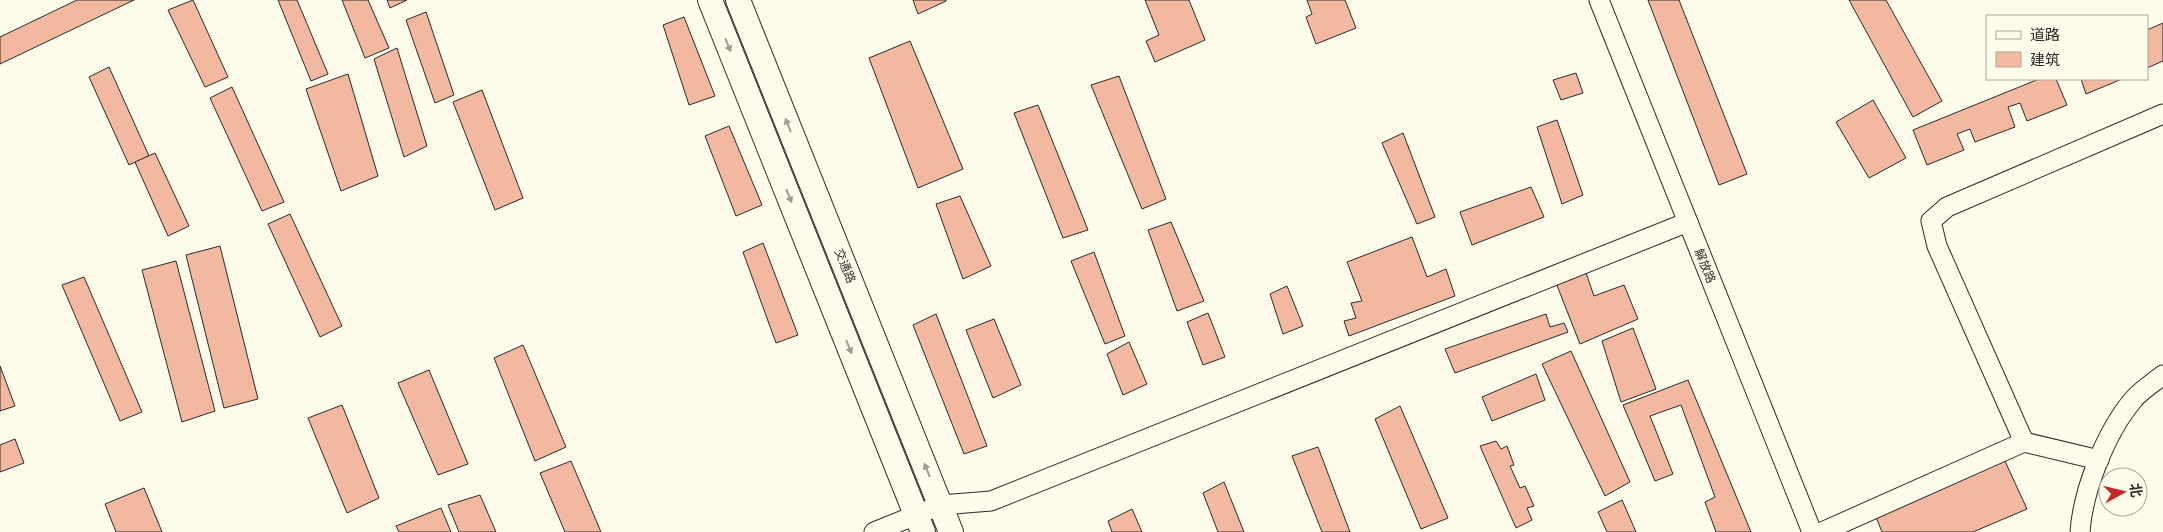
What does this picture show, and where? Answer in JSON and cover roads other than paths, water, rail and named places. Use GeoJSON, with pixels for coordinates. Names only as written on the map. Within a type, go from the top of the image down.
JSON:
{"type":"FeatureCollection","features":[{"type":"Feature","properties":{"kind":"main road"},"geometry":{"type":"LineString","coordinates":[[710,0],[919,524]]}},
{"type":"Feature","properties":{"kind":"main road","name":"交通路"},"geometry":{"type":"LineString","coordinates":[[738,0],[951,532]]}},
{"type":"Feature","properties":{"kind":"street","name":"解放路"},"geometry":{"type":"LineString","coordinates":[[1599,0],[1812,532]]}},
{"type":"Feature","properties":{"kind":"street"},"geometry":{"type":"LineString","coordinates":[[2024,442],[1937,246],[1931,221],[1947,207],[2163,114]]}},
{"type":"Feature","properties":{"kind":"street"},"geometry":{"type":"LineString","coordinates":[[874,532],[919,524],[941,505],[991,501],[1688,222]]}},
{"type":"Feature","properties":{"kind":"street"},"geometry":{"type":"LineString","coordinates":[[2080,532],[2087,496],[2099,460],[2116,424],[2134,399],[2163,375]]}},
{"type":"Feature","properties":{"kind":"street"},"geometry":{"type":"LineString","coordinates":[[1822,532],[2024,442],[2099,460]]}}]}
